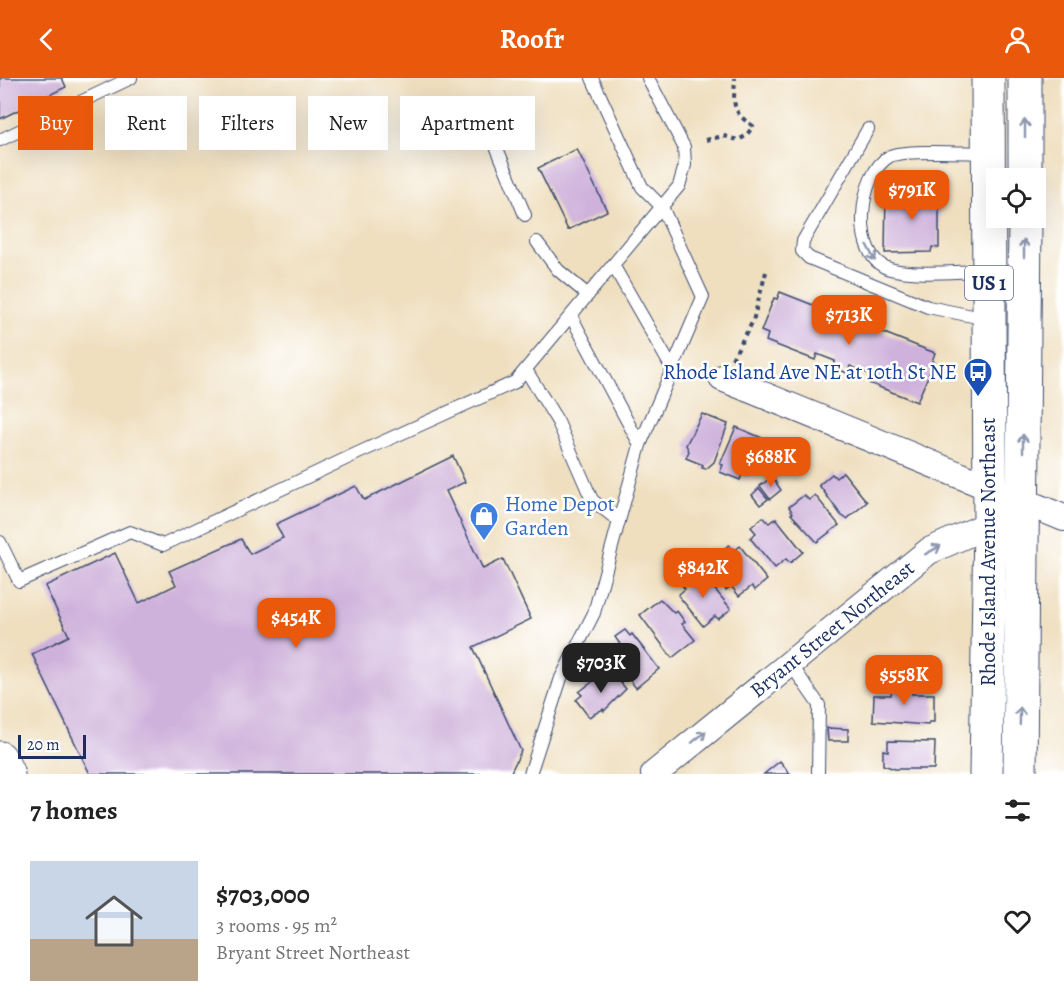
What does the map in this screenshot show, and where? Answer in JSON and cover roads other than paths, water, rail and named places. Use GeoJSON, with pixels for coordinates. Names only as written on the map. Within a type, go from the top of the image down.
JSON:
{"type":"FeatureCollection","features":[{"type":"Feature","properties":{"kind":"main road","name":"Rhode Island Avenue Northeast"},"geometry":{"type":"LineString","coordinates":[[986,774],[990,524],[988,78]]}},
{"type":"Feature","properties":{"kind":"main road"},"geometry":{"type":"LineString","coordinates":[[1025,78],[1025,168]]}},
{"type":"Feature","properties":{"kind":"main road","name":"Rhode Island Avenue Northeast"},"geometry":{"type":"LineString","coordinates":[[1020,774],[1025,228]]}},
{"type":"Feature","properties":{"kind":"main road"},"geometry":{"type":"LineString","coordinates":[[0,758],[8,774]]}},
{"type":"Feature","properties":{"kind":"street"},"geometry":{"type":"LineString","coordinates":[[722,378],[1064,518]]}},
{"type":"Feature","properties":{"kind":"street","name":"Bryant Street Northeast"},"geometry":{"type":"LineString","coordinates":[[654,774],[929,551],[990,524],[1022,502]]}},
{"type":"Feature","properties":{"kind":"lane"},"geometry":{"type":"LineString","coordinates":[[0,140],[131,78]]}},
{"type":"Feature","properties":{"kind":"lane"},"geometry":{"type":"LineString","coordinates":[[530,774],[561,678],[594,613],[640,445],[703,297],[662,207],[642,187],[592,78]]}},
{"type":"Feature","properties":{"kind":"lane"},"geometry":{"type":"LineString","coordinates":[[0,542],[19,580],[130,532],[163,545],[515,382],[679,186],[684,165],[684,147],[648,78]]}},
{"type":"Feature","properties":{"kind":"lane"},"geometry":{"type":"LineString","coordinates":[[868,129],[803,241],[802,251],[810,258],[928,307],[989,319]]}},
{"type":"Feature","properties":{"kind":"lane"},"geometry":{"type":"LineString","coordinates":[[498,150],[525,215]]}},
{"type":"Feature","properties":{"kind":"lane"},"geometry":{"type":"LineString","coordinates":[[988,153],[892,155],[876,167],[863,202],[866,244],[874,261],[890,269],[989,271]]}},
{"type":"Feature","properties":{"kind":"lane"},"geometry":{"type":"LineString","coordinates":[[537,242],[558,270],[588,296]]}},
{"type":"Feature","properties":{"kind":"lane"},"geometry":{"type":"LineString","coordinates":[[613,265],[673,370]]}},
{"type":"Feature","properties":{"kind":"lane"},"geometry":{"type":"LineString","coordinates":[[570,316],[640,445]]}},
{"type":"Feature","properties":{"kind":"lane"},"geometry":{"type":"LineString","coordinates":[[526,370],[558,422],[592,500],[619,521]]}},
{"type":"Feature","properties":{"kind":"lane"},"geometry":{"type":"LineString","coordinates":[[790,663],[819,705],[818,774]]}},
{"type":"Feature","properties":{"kind":"place","name":"Rhode Island Ave NE at 10th St NE"},"geometry":{"type":"Point","coordinates":[978,398]}},
{"type":"Feature","properties":{"kind":"place","name":"Home Depot Garden"},"geometry":{"type":"Point","coordinates":[484,542]}}]}
